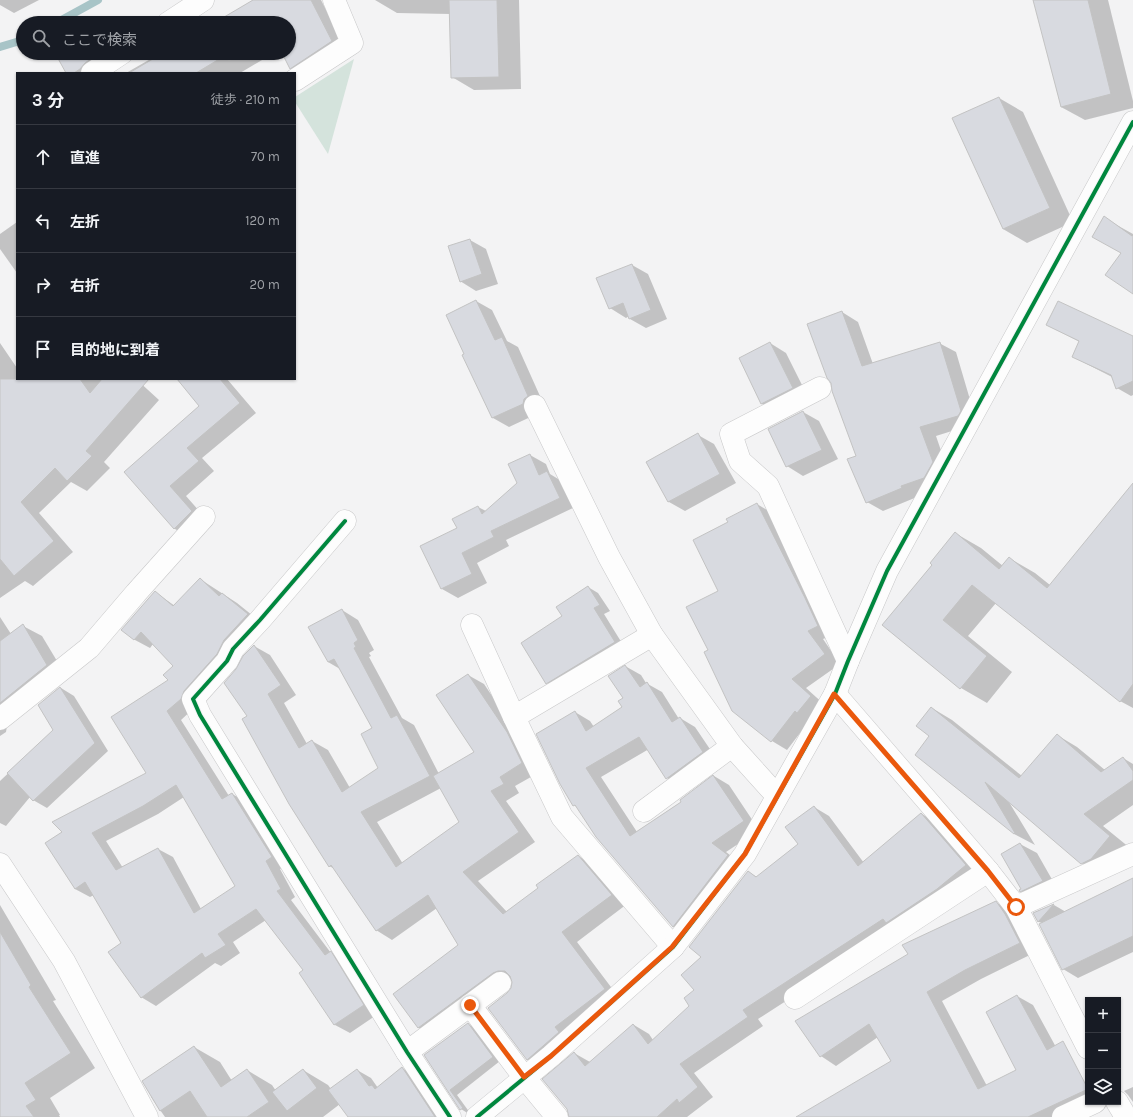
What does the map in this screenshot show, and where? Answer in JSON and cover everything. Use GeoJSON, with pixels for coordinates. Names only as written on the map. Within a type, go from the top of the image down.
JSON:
{"type":"FeatureCollection","features":[{"type":"Feature","properties":{"kind":"street"},"geometry":{"type":"LineString","coordinates":[[179,16],[203,0]]}},
{"type":"Feature","properties":{"kind":"street"},"geometry":{"type":"LineString","coordinates":[[296,79],[352,43],[334,0]]}},
{"type":"Feature","properties":{"kind":"street"},"geometry":{"type":"LineString","coordinates":[[94,72],[112,60]]}},
{"type":"Feature","properties":{"kind":"street"},"geometry":{"type":"LineString","coordinates":[[477,1117],[551,1056],[672,947],[745,854],[834,694],[888,571],[1133,122]]}},
{"type":"Feature","properties":{"kind":"street"},"geometry":{"type":"LineString","coordinates":[[820,388],[731,434],[740,461],[768,486],[848,661]]}},
{"type":"Feature","properties":{"kind":"street"},"geometry":{"type":"LineString","coordinates":[[535,406],[609,558],[652,635],[732,746],[777,796]]}},
{"type":"Feature","properties":{"kind":"street"},"geometry":{"type":"LineString","coordinates":[[0,719],[89,648],[204,517]]}},
{"type":"Feature","properties":{"kind":"street"},"geometry":{"type":"LineString","coordinates":[[345,521],[260,620],[233,649],[227,661],[193,699],[200,715],[407,1052],[450,1117]]}},
{"type":"Feature","properties":{"kind":"street"},"geometry":{"type":"LineString","coordinates":[[472,625],[514,717],[562,816],[672,947]]}},
{"type":"Feature","properties":{"kind":"street"},"geometry":{"type":"LineString","coordinates":[[514,717],[652,635]]}},
{"type":"Feature","properties":{"kind":"street"},"geometry":{"type":"LineString","coordinates":[[834,694],[988,871],[1016,907],[1085,1042]]}},
{"type":"Feature","properties":{"kind":"street"},"geometry":{"type":"LineString","coordinates":[[644,811],[732,746]]}},
{"type":"Feature","properties":{"kind":"street"},"geometry":{"type":"LineString","coordinates":[[1016,907],[1133,854]]}},
{"type":"Feature","properties":{"kind":"street"},"geometry":{"type":"LineString","coordinates":[[0,864],[64,962],[147,1117]]}},
{"type":"Feature","properties":{"kind":"street"},"geometry":{"type":"LineString","coordinates":[[795,998],[988,871]]}},
{"type":"Feature","properties":{"kind":"street"},"geometry":{"type":"LineString","coordinates":[[407,1052],[500,983]]}},
{"type":"Feature","properties":{"kind":"street"},"geometry":{"type":"LineString","coordinates":[[470,1005],[524,1077],[557,1117]]}},
{"type":"Feature","properties":{"kind":"street"},"geometry":{"type":"LineString","coordinates":[[1063,1117],[1089,1105]]}},
{"type":"Feature","properties":{"kind":"street"},"geometry":{"type":"LineString","coordinates":[[1118,1105],[1126,1117]]}},
{"type":"Feature","properties":{"kind":"shaded area"},"geometry":{"type":"Polygon","coordinates":[[[354,59],[328,154],[296,104],[296,96],[354,59]]]}},
{"type":"Feature","properties":{"kind":"building"},"geometry":{"type":"Polygon","coordinates":[[[253,0],[311,0],[332,41],[290,69],[286,60],[296,60],[296,16],[226,16],[253,0]]]}},
{"type":"Feature","properties":{"kind":"building"},"geometry":{"type":"Polygon","coordinates":[[[449,0],[497,0],[499,77],[451,78],[449,0]]]}},
{"type":"Feature","properties":{"kind":"building"},"geometry":{"type":"Polygon","coordinates":[[[1033,0],[1088,0],[1111,94],[1061,107],[1033,0]]]}},
{"type":"Feature","properties":{"kind":"building"},"geometry":{"type":"Polygon","coordinates":[[[59,60],[89,60],[76,72],[65,72],[59,60]]]}},
{"type":"Feature","properties":{"kind":"building"},"geometry":{"type":"Polygon","coordinates":[[[151,60],[218,60],[198,72],[131,72],[151,60]]]}},
{"type":"Feature","properties":{"kind":"building"},"geometry":{"type":"Polygon","coordinates":[[[999,97],[1050,208],[1003,229],[952,118],[999,97]]]}},
{"type":"Feature","properties":{"kind":"building"},"geometry":{"type":"Polygon","coordinates":[[[1104,216],[1132,236],[1133,235],[1133,294],[1105,275],[1121,253],[1092,237],[1104,216]]]}},
{"type":"Feature","properties":{"kind":"building"},"geometry":{"type":"Polygon","coordinates":[[[470,239],[482,274],[460,282],[448,246],[470,239]]]}},
{"type":"Feature","properties":{"kind":"building"},"geometry":{"type":"Polygon","coordinates":[[[632,264],[651,310],[629,319],[623,303],[609,309],[596,278],[632,264]]]}},
{"type":"Feature","properties":{"kind":"building"},"geometry":{"type":"Polygon","coordinates":[[[476,300],[495,340],[502,337],[528,396],[524,399],[523,404],[492,418],[462,355],[464,354],[446,315],[476,300]]]}},
{"type":"Feature","properties":{"kind":"building"},"geometry":{"type":"Polygon","coordinates":[[[1058,301],[1133,336],[1133,381],[1116,389],[1111,375],[1072,357],[1079,341],[1046,325],[1058,301]]]}},
{"type":"Feature","properties":{"kind":"building"},"geometry":{"type":"Polygon","coordinates":[[[842,311],[862,366],[940,342],[961,411],[958,416],[920,427],[933,462],[924,478],[901,486],[902,488],[866,503],[847,459],[856,456],[832,391],[831,383],[827,378],[807,324],[842,311]]]}},
{"type":"Feature","properties":{"kind":"building"},"geometry":{"type":"Polygon","coordinates":[[[770,342],[793,388],[761,404],[739,358],[770,342]]]}},
{"type":"Feature","properties":{"kind":"building"},"geometry":{"type":"Polygon","coordinates":[[[0,379],[81,380],[90,393],[101,380],[148,380],[86,451],[92,456],[67,481],[55,468],[21,502],[54,541],[14,576],[0,559],[0,379]]]}},
{"type":"Feature","properties":{"kind":"building"},"geometry":{"type":"Polygon","coordinates":[[[178,380],[221,380],[240,403],[187,448],[199,461],[170,486],[192,511],[174,529],[124,472],[199,406],[178,380]]]}},
{"type":"Feature","properties":{"kind":"building"},"geometry":{"type":"Polygon","coordinates":[[[803,411],[822,450],[786,467],[768,429],[803,411]]]}},
{"type":"Feature","properties":{"kind":"building"},"geometry":{"type":"Polygon","coordinates":[[[698,433],[720,474],[668,502],[646,462],[698,433]]]}},
{"type":"Feature","properties":{"kind":"building"},"geometry":{"type":"Polygon","coordinates":[[[530,454],[539,475],[547,471],[560,498],[491,531],[494,537],[462,553],[472,574],[441,589],[420,546],[457,528],[452,519],[478,506],[482,514],[517,483],[508,464],[530,454]]]}},
{"type":"Feature","properties":{"kind":"building"},"geometry":{"type":"Polygon","coordinates":[[[1133,483],[1133,684],[1120,702],[972,585],[943,620],[987,656],[960,689],[882,625],[932,565],[930,563],[955,532],[999,569],[1009,557],[1047,588],[1133,483]]]}},
{"type":"Feature","properties":{"kind":"building"},"geometry":{"type":"Polygon","coordinates":[[[757,503],[818,626],[808,631],[825,654],[792,679],[811,696],[797,713],[795,711],[771,742],[732,711],[704,652],[708,650],[686,607],[718,591],[693,540],[728,522],[726,519],[757,503]]]}},
{"type":"Feature","properties":{"kind":"building"},"geometry":{"type":"Polygon","coordinates":[[[200,578],[219,596],[222,593],[248,614],[224,640],[217,654],[184,691],[181,699],[167,711],[222,799],[232,793],[272,857],[266,861],[281,889],[277,891],[325,955],[331,951],[364,1005],[334,1025],[299,973],[303,970],[256,909],[218,934],[226,945],[205,958],[202,953],[141,998],[108,952],[121,943],[85,882],[75,889],[45,843],[62,832],[52,822],[146,773],[111,717],[168,680],[163,675],[173,666],[141,632],[134,640],[121,630],[155,591],[173,606],[200,578]],[[176,785],[143,806],[92,833],[116,870],[158,848],[194,913],[235,886],[176,785]]]}},
{"type":"Feature","properties":{"kind":"building"},"geometry":{"type":"Polygon","coordinates":[[[588,586],[600,605],[594,608],[615,642],[546,684],[521,643],[562,616],[556,607],[588,586]]]}},
{"type":"Feature","properties":{"kind":"building"},"geometry":{"type":"Polygon","coordinates":[[[342,609],[358,640],[354,643],[356,647],[354,648],[391,718],[397,715],[430,776],[361,812],[396,867],[459,822],[433,776],[474,752],[436,695],[468,674],[507,732],[522,763],[500,777],[504,784],[491,791],[519,832],[463,872],[503,914],[538,888],[536,885],[578,855],[612,895],[562,932],[605,989],[555,1027],[559,1032],[527,1060],[488,1008],[511,988],[512,982],[510,976],[505,971],[493,973],[418,1028],[393,994],[458,945],[428,895],[376,931],[331,865],[329,867],[289,804],[242,719],[247,716],[224,683],[236,669],[243,656],[254,645],[281,685],[268,694],[299,748],[312,740],[342,792],[378,768],[361,734],[372,728],[334,659],[328,662],[308,627],[342,609]]]}},
{"type":"Feature","properties":{"kind":"building"},"geometry":{"type":"Polygon","coordinates":[[[23,624],[47,665],[0,703],[0,641],[23,624]]]}},
{"type":"Feature","properties":{"kind":"building"},"geometry":{"type":"Polygon","coordinates":[[[625,665],[640,687],[647,682],[672,722],[680,717],[703,752],[666,779],[639,737],[586,768],[630,836],[681,802],[680,800],[713,775],[744,821],[712,843],[728,855],[673,927],[596,837],[575,805],[573,806],[560,784],[536,734],[575,711],[586,731],[622,707],[618,701],[623,698],[608,676],[625,665]]]}},
{"type":"Feature","properties":{"kind":"building"},"geometry":{"type":"Polygon","coordinates":[[[60,687],[95,743],[33,801],[7,773],[53,730],[38,705],[60,687]]]}},
{"type":"Feature","properties":{"kind":"building"},"geometry":{"type":"Polygon","coordinates":[[[931,707],[1019,778],[1057,734],[1101,772],[1123,757],[1133,771],[1133,780],[1084,814],[1110,836],[1091,859],[1081,864],[985,782],[1015,833],[1014,834],[915,755],[929,736],[916,726],[931,707]]]}},
{"type":"Feature","properties":{"kind":"building"},"geometry":{"type":"Polygon","coordinates":[[[814,806],[858,866],[921,813],[966,865],[937,889],[886,923],[883,919],[743,1010],[748,1017],[680,1064],[698,1087],[679,1103],[677,1099],[657,1117],[569,1117],[567,1109],[542,1079],[574,1052],[585,1066],[633,1024],[648,1044],[689,1006],[684,998],[694,990],[681,975],[701,957],[689,947],[748,871],[756,877],[798,844],[785,827],[814,806]]]}},
{"type":"Feature","properties":{"kind":"building"},"geometry":{"type":"Polygon","coordinates":[[[1020,843],[1043,881],[1020,892],[1019,890],[1021,889],[1001,854],[1020,843]]]}},
{"type":"Feature","properties":{"kind":"building"},"geometry":{"type":"Polygon","coordinates":[[[1133,878],[1133,936],[1062,970],[1039,924],[1133,878]]]}},
{"type":"Feature","properties":{"kind":"building"},"geometry":{"type":"Polygon","coordinates":[[[996,901],[1005,914],[1020,943],[965,970],[927,992],[978,1089],[1016,1070],[986,1012],[1017,995],[1047,1050],[1063,1041],[1085,1083],[1085,1090],[1028,1117],[796,1117],[891,1061],[869,1024],[820,1057],[795,1021],[908,954],[902,945],[996,901]]]}},
{"type":"Feature","properties":{"kind":"building"},"geometry":{"type":"Polygon","coordinates":[[[1054,904],[1038,922],[1033,913],[1054,904]]]}},
{"type":"Feature","properties":{"kind":"building"},"geometry":{"type":"Polygon","coordinates":[[[0,932],[31,985],[29,987],[71,1053],[25,1083],[36,1100],[26,1106],[34,1117],[0,1117],[0,932]]]}},
{"type":"Feature","properties":{"kind":"building"},"geometry":{"type":"Polygon","coordinates":[[[468,1023],[493,1057],[450,1090],[463,1108],[460,1110],[424,1055],[468,1023]]]}},
{"type":"Feature","properties":{"kind":"building"},"geometry":{"type":"Polygon","coordinates":[[[194,1046],[221,1087],[247,1069],[269,1102],[247,1117],[207,1117],[190,1091],[160,1111],[142,1081],[194,1046]]]}},
{"type":"Feature","properties":{"kind":"building"},"geometry":{"type":"Polygon","coordinates":[[[402,1067],[435,1117],[348,1117],[328,1090],[357,1069],[369,1086],[372,1085],[375,1089],[402,1067]]]}},
{"type":"Feature","properties":{"kind":"building"},"geometry":{"type":"Polygon","coordinates":[[[303,1069],[317,1088],[287,1111],[272,1092],[303,1069]]]}},
{"type":"Feature","properties":{"kind":"waterway"},"geometry":{"type":"LineString","coordinates":[[69,16],[98,0]]}},
{"type":"Feature","properties":{"kind":"waterway"},"geometry":{"type":"LineString","coordinates":[[0,47],[16,42]]}},
{"type":"Feature","properties":{"kind":"cycle path"},"geometry":{"type":"LineString","coordinates":[[477,1117],[551,1056],[673,947],[745,854],[835,694],[887,571],[1133,122]]}},
{"type":"Feature","properties":{"kind":"cycle path"},"geometry":{"type":"LineString","coordinates":[[345,521],[260,620],[233,649],[227,661],[193,699],[200,715],[407,1052],[450,1117]]}},
{"type":"Feature","properties":{"kind":"route"},"geometry":{"type":"LineString","coordinates":[[470,1005],[524,1077],[551,1056],[672,947],[745,854],[834,694],[988,871],[1016,907]]}}]}
